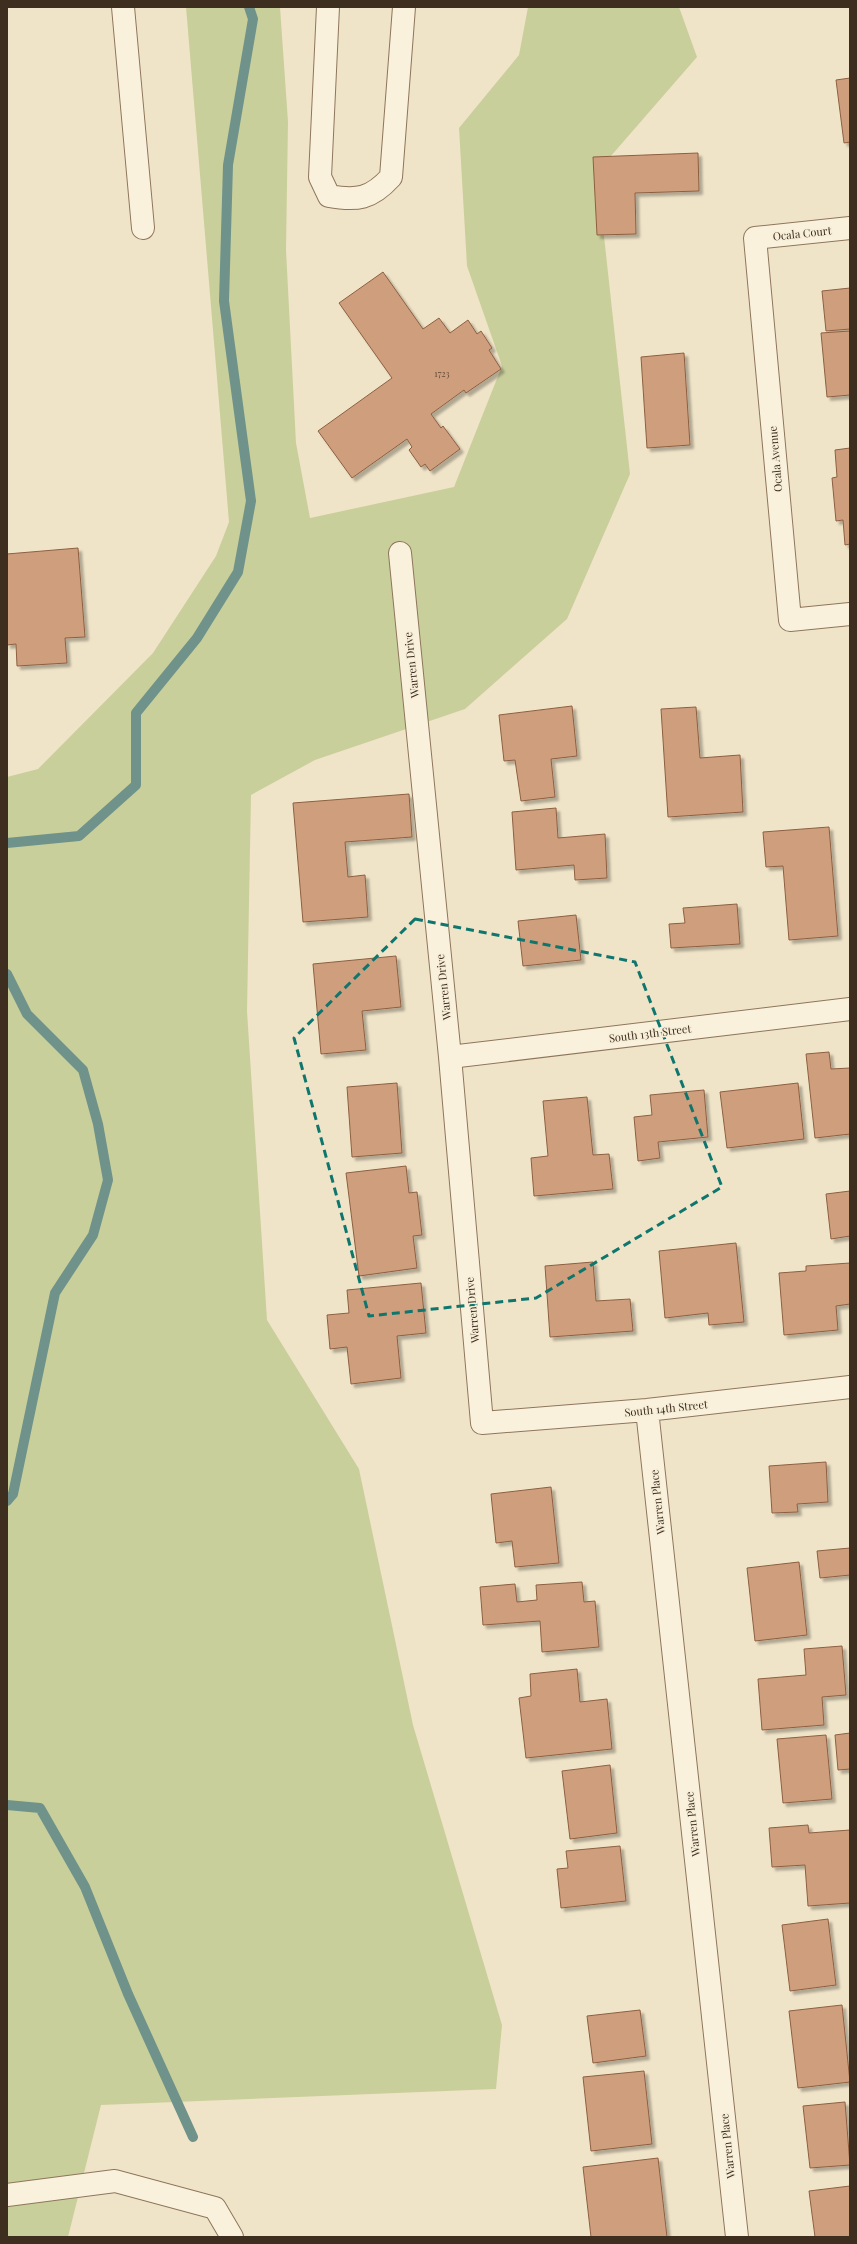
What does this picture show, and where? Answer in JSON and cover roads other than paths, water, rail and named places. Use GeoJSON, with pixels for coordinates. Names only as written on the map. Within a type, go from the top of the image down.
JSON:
{"type":"FeatureCollection","features":[{"type":"Feature","properties":{"kind":"street"},"geometry":{"type":"LineString","coordinates":[[123,7],[143,228]]}},
{"type":"Feature","properties":{"kind":"street"},"geometry":{"type":"LineString","coordinates":[[328,7],[320,177],[329,196],[347,199],[362,198],[379,190],[391,177],[404,7]]}},
{"type":"Feature","properties":{"kind":"street","name":"Ocala Court"},"geometry":{"type":"LineString","coordinates":[[755,238],[850,228]]}},
{"type":"Feature","properties":{"kind":"street","name":"Ocala Avenue"},"geometry":{"type":"LineString","coordinates":[[755,238],[790,620],[850,614]]}},
{"type":"Feature","properties":{"kind":"street","name":"Warren Drive"},"geometry":{"type":"LineString","coordinates":[[400,552],[450,1057],[482,1423]]}},
{"type":"Feature","properties":{"kind":"street","name":"South 13th Street"},"geometry":{"type":"LineString","coordinates":[[450,1057],[850,1009]]}},
{"type":"Feature","properties":{"kind":"street","name":"South 14th Street"},"geometry":{"type":"LineString","coordinates":[[482,1423],[647,1410],[850,1387]]}},
{"type":"Feature","properties":{"kind":"street","name":"Warren Place"},"geometry":{"type":"LineString","coordinates":[[647,1410],[737,2237]]}},
{"type":"Feature","properties":{"kind":"street"},"geometry":{"type":"LineString","coordinates":[[7,2194],[114,2181],[215,2208],[232,2237]]}},
{"type":"Feature","properties":{"kind":"waterway"},"geometry":{"type":"LineString","coordinates":[[7,843],[79,836],[136,785],[136,713],[197,638],[238,572],[251,501],[224,301],[228,165],[253,19],[249,7]]}},
{"type":"Feature","properties":{"kind":"waterway"},"geometry":{"type":"LineString","coordinates":[[7,974],[27,1014],[83,1070],[98,1124],[108,1180],[93,1235],[55,1293],[13,1494],[7,1501]]}},
{"type":"Feature","properties":{"kind":"waterway"},"geometry":{"type":"LineString","coordinates":[[7,1805],[40,1808],[85,1887],[128,1994],[193,2137]]}}]}
